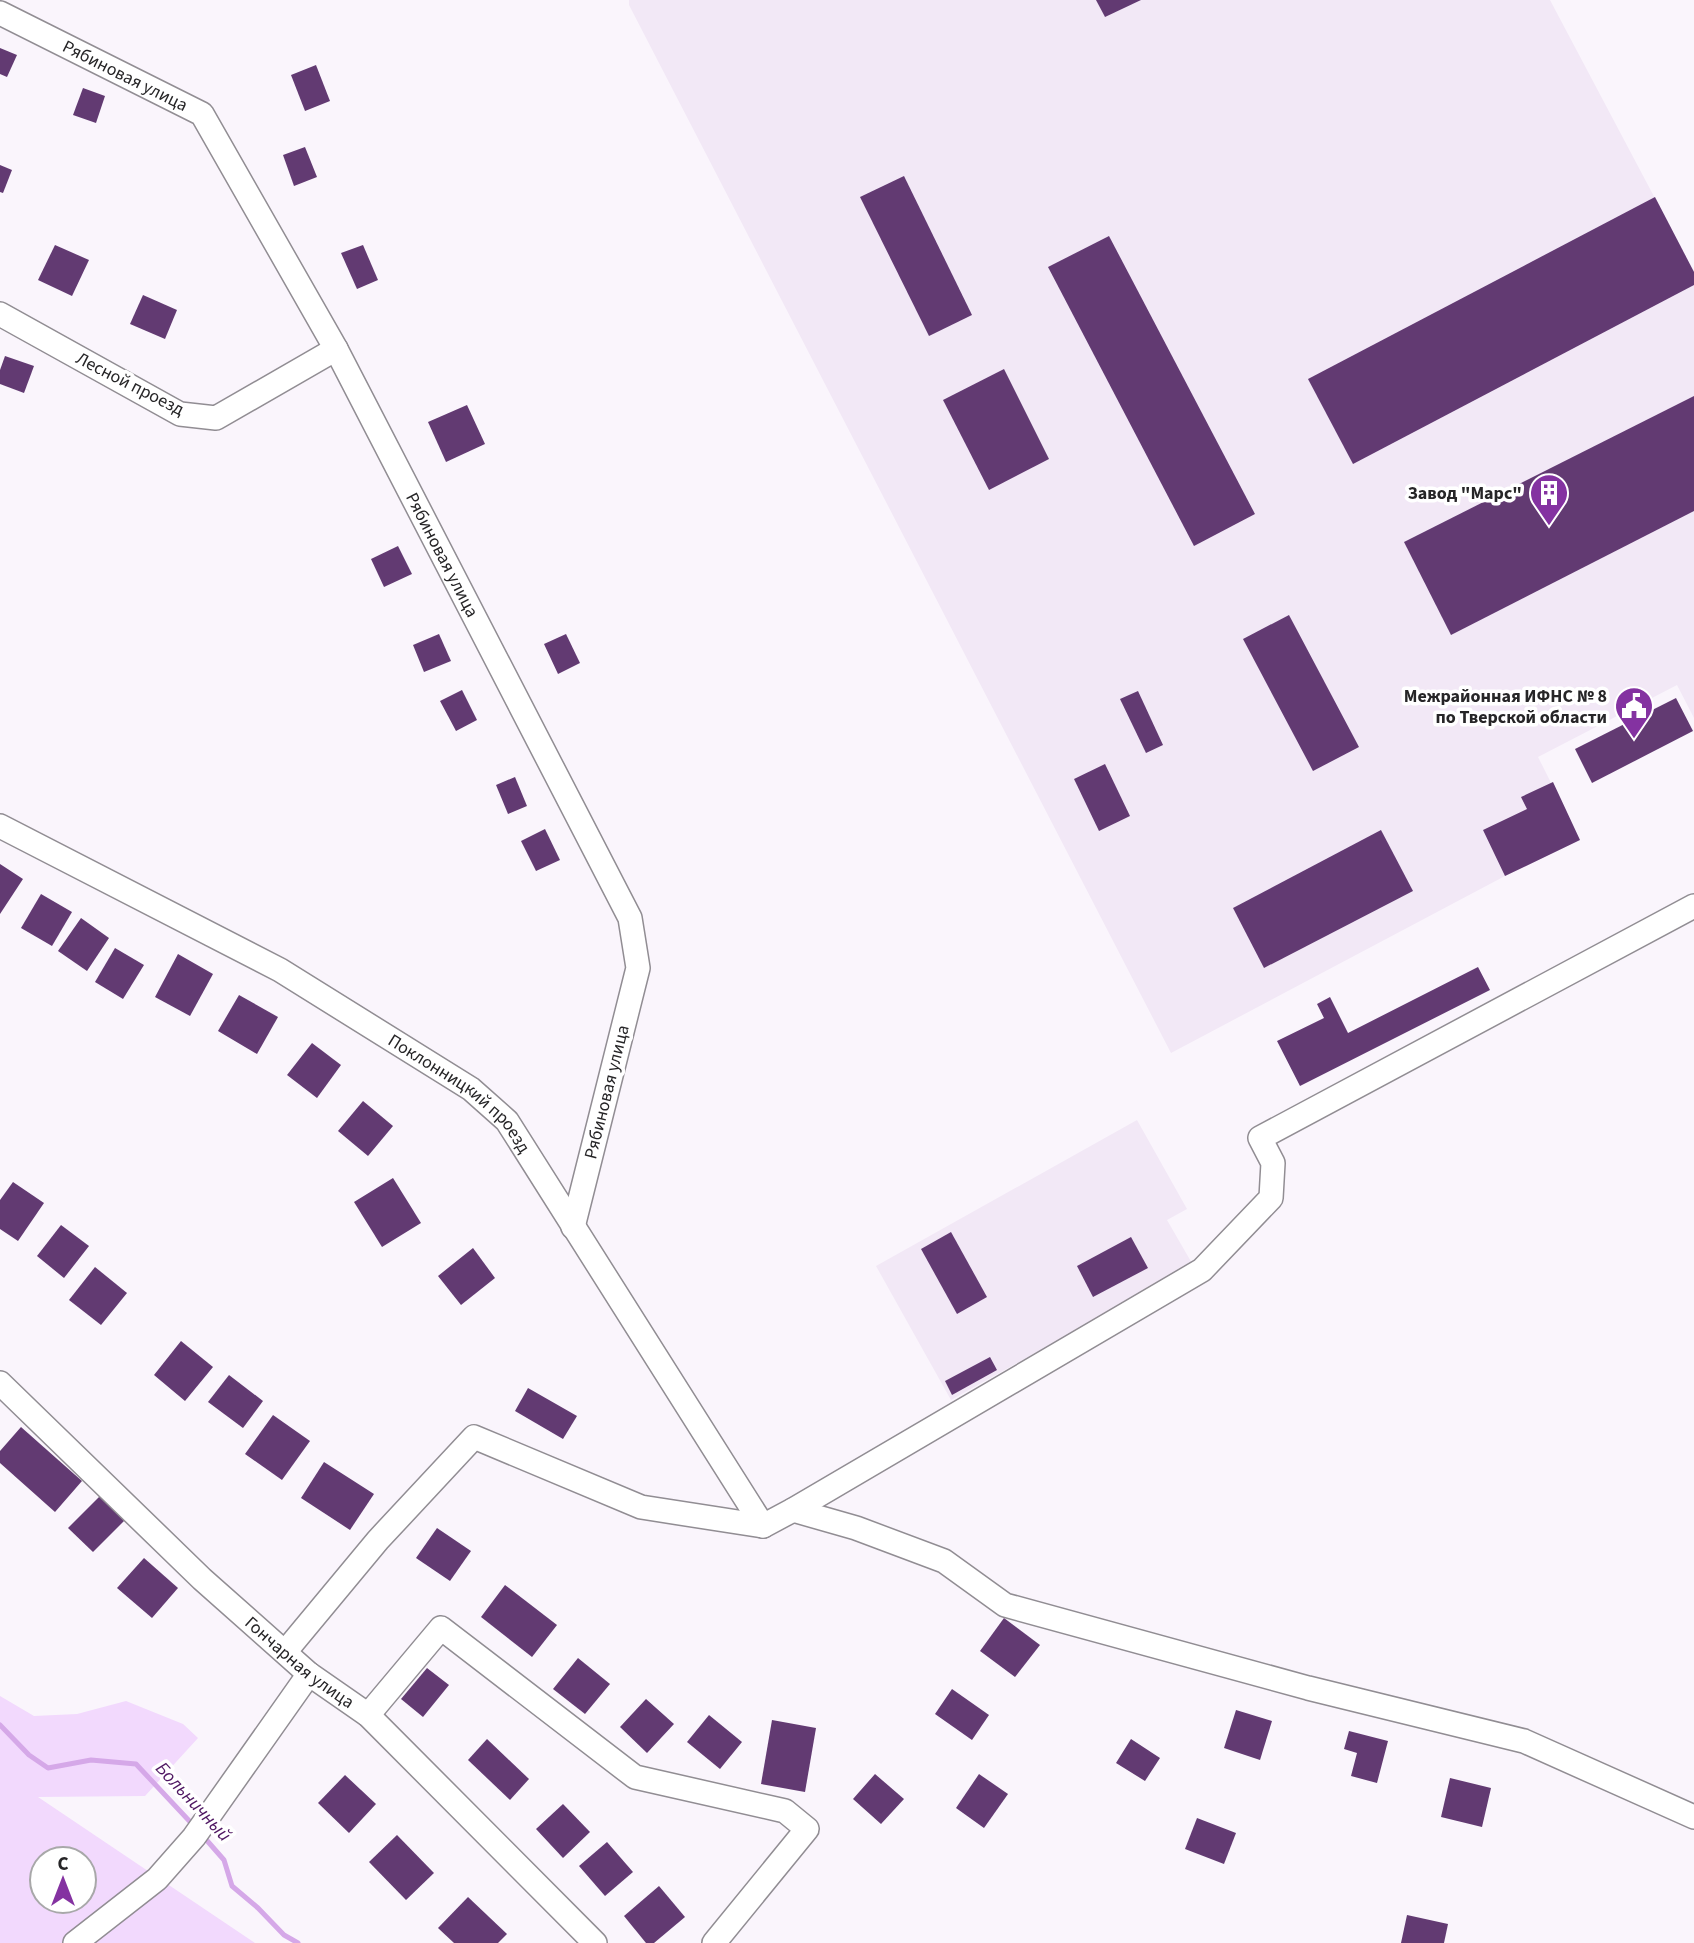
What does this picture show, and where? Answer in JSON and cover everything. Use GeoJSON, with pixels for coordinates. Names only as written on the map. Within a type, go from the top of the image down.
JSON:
{"type":"FeatureCollection","features":[{"type":"Feature","properties":{"kind":"street","name":"Рябиновая улица"},"geometry":{"type":"LineString","coordinates":[[0,13],[202,114],[336,349],[631,918],[638,968],[573,1227]]}},
{"type":"Feature","properties":{"kind":"street","name":"Лесной проезд"},"geometry":{"type":"LineString","coordinates":[[0,314],[180,414],[216,418],[336,349]]}},
{"type":"Feature","properties":{"kind":"street","name":"Поклонницкий проезд"},"geometry":{"type":"LineString","coordinates":[[0,825],[280,970],[471,1089],[507,1121],[763,1526]]}},
{"type":"Feature","properties":{"kind":"street"},"geometry":{"type":"LineString","coordinates":[[285,1652],[377,1540],[474,1437],[641,1507],[763,1526],[1202,1270],[1270,1198],[1273,1163],[1261,1138],[1694,906]]}},
{"type":"Feature","properties":{"kind":"street","name":"Гончарная улица"},"geometry":{"type":"LineString","coordinates":[[0,1383],[202,1578],[309,1674],[368,1715],[596,1943]]}},
{"type":"Feature","properties":{"kind":"street"},"geometry":{"type":"LineString","coordinates":[[793,1510],[856,1528],[944,1561],[1004,1605],[1308,1688],[1524,1741],[1694,1817]]}},
{"type":"Feature","properties":{"kind":"street"},"geometry":{"type":"LineString","coordinates":[[368,1715],[441,1628],[635,1777],[785,1811],[807,1829],[714,1943]]}},
{"type":"Feature","properties":{"kind":"street"},"geometry":{"type":"LineString","coordinates":[[75,1943],[157,1879],[200,1830],[309,1674]]}},
{"type":"Feature","properties":{"kind":"shaded area"},"geometry":{"type":"Polygon","coordinates":[[[629,0],[1550,0],[1694,272],[1694,718],[1677,685],[1538,757],[1580,840],[1505,876],[1171,1053],[629,5],[629,0]]]}},
{"type":"Feature","properties":{"kind":"shaded area"},"geometry":{"type":"Polygon","coordinates":[[[1137,1120],[1187,1209],[1167,1220],[1193,1265],[951,1400],[876,1266],[1137,1120]]]}},
{"type":"Feature","properties":{"kind":"shaded area"},"geometry":{"type":"Polygon","coordinates":[[[0,1696],[34,1716],[77,1714],[126,1701],[183,1724],[198,1738],[145,1796],[38,1797],[255,1943],[0,1943],[0,1696]]]}},
{"type":"Feature","properties":{"kind":"building"},"geometry":{"type":"Polygon","coordinates":[[[1096,0],[1141,0],[1105,17],[1096,0]]]}},
{"type":"Feature","properties":{"kind":"building"},"geometry":{"type":"Polygon","coordinates":[[[0,48],[17,55],[7,77],[0,74],[0,48]]]}},
{"type":"Feature","properties":{"kind":"building"},"geometry":{"type":"Polygon","coordinates":[[[316,65],[330,101],[305,111],[291,75],[316,65]]]}},
{"type":"Feature","properties":{"kind":"building"},"geometry":{"type":"Polygon","coordinates":[[[83,88],[105,96],[96,123],[73,115],[83,88]]]}},
{"type":"Feature","properties":{"kind":"building"},"geometry":{"type":"Polygon","coordinates":[[[305,147],[317,177],[294,186],[283,155],[305,147]]]}},
{"type":"Feature","properties":{"kind":"building"},"geometry":{"type":"Polygon","coordinates":[[[0,165],[12,170],[3,193],[0,192],[0,165]]]}},
{"type":"Feature","properties":{"kind":"building"},"geometry":{"type":"Polygon","coordinates":[[[904,176],[972,315],[929,336],[860,197],[904,176]]]}},
{"type":"Feature","properties":{"kind":"building"},"geometry":{"type":"Polygon","coordinates":[[[1655,197],[1694,272],[1694,285],[1353,464],[1308,379],[1655,197]]]}},
{"type":"Feature","properties":{"kind":"building"},"geometry":{"type":"Polygon","coordinates":[[[1109,236],[1255,514],[1194,546],[1048,267],[1109,236]]]}},
{"type":"Feature","properties":{"kind":"building"},"geometry":{"type":"Polygon","coordinates":[[[55,245],[89,260],[72,296],[38,280],[55,245]]]}},
{"type":"Feature","properties":{"kind":"building"},"geometry":{"type":"Polygon","coordinates":[[[363,245],[378,280],[357,289],[341,253],[363,245]]]}},
{"type":"Feature","properties":{"kind":"building"},"geometry":{"type":"Polygon","coordinates":[[[143,295],[177,310],[165,339],[130,324],[143,295]]]}},
{"type":"Feature","properties":{"kind":"building"},"geometry":{"type":"Polygon","coordinates":[[[5,356],[34,366],[24,393],[0,384],[0,370],[5,356]]]}},
{"type":"Feature","properties":{"kind":"building"},"geometry":{"type":"Polygon","coordinates":[[[1004,369],[1049,459],[989,490],[943,400],[1004,369]]]}},
{"type":"Feature","properties":{"kind":"building","name":"Завод \"Марс\""},"geometry":{"type":"Polygon","coordinates":[[[1694,396],[1694,511],[1451,635],[1404,542],[1694,396]]]}},
{"type":"Feature","properties":{"kind":"building"},"geometry":{"type":"Polygon","coordinates":[[[467,405],[485,444],[446,462],[428,422],[467,405]]]}},
{"type":"Feature","properties":{"kind":"building"},"geometry":{"type":"Polygon","coordinates":[[[398,546],[412,574],[384,587],[371,559],[398,546]]]}},
{"type":"Feature","properties":{"kind":"building"},"geometry":{"type":"Polygon","coordinates":[[[1289,615],[1359,747],[1313,771],[1243,639],[1289,615]]]}},
{"type":"Feature","properties":{"kind":"building"},"geometry":{"type":"Polygon","coordinates":[[[439,634],[451,661],[424,672],[413,645],[439,634]]]}},
{"type":"Feature","properties":{"kind":"building"},"geometry":{"type":"Polygon","coordinates":[[[566,634],[580,663],[558,674],[544,644],[566,634]]]}},
{"type":"Feature","properties":{"kind":"building"},"geometry":{"type":"Polygon","coordinates":[[[462,690],[477,720],[456,731],[440,701],[462,690]]]}},
{"type":"Feature","properties":{"kind":"building"},"geometry":{"type":"Polygon","coordinates":[[[1138,691],[1163,745],[1146,753],[1120,699],[1138,691]]]}},
{"type":"Feature","properties":{"kind":"building","name":"Межрайонная ИФНС № 8 по Тверской области"},"geometry":{"type":"Polygon","coordinates":[[[1676,698],[1693,731],[1592,783],[1575,749],[1676,698]]]}},
{"type":"Feature","properties":{"kind":"building"},"geometry":{"type":"Polygon","coordinates":[[[1105,764],[1130,816],[1099,831],[1074,779],[1105,764]]]}},
{"type":"Feature","properties":{"kind":"building"},"geometry":{"type":"Polygon","coordinates":[[[515,777],[527,806],[508,814],[496,785],[515,777]]]}},
{"type":"Feature","properties":{"kind":"building"},"geometry":{"type":"Polygon","coordinates":[[[1553,782],[1580,840],[1505,876],[1483,830],[1527,809],[1521,797],[1553,782]]]}},
{"type":"Feature","properties":{"kind":"building"},"geometry":{"type":"Polygon","coordinates":[[[545,829],[560,860],[536,871],[521,841],[545,829]]]}},
{"type":"Feature","properties":{"kind":"building"},"geometry":{"type":"Polygon","coordinates":[[[1381,830],[1413,891],[1264,968],[1233,908],[1381,830]]]}},
{"type":"Feature","properties":{"kind":"building"},"geometry":{"type":"Polygon","coordinates":[[[0,864],[23,879],[0,914],[0,864]]]}},
{"type":"Feature","properties":{"kind":"building"},"geometry":{"type":"Polygon","coordinates":[[[41,894],[72,912],[52,946],[21,928],[41,894]]]}},
{"type":"Feature","properties":{"kind":"building"},"geometry":{"type":"Polygon","coordinates":[[[81,918],[109,938],[87,971],[58,951],[81,918]]]}},
{"type":"Feature","properties":{"kind":"building"},"geometry":{"type":"Polygon","coordinates":[[[115,948],[144,965],[123,999],[95,982],[115,948]]]}},
{"type":"Feature","properties":{"kind":"building"},"geometry":{"type":"Polygon","coordinates":[[[178,954],[213,974],[190,1016],[155,997],[178,954]]]}},
{"type":"Feature","properties":{"kind":"building"},"geometry":{"type":"Polygon","coordinates":[[[1478,967],[1490,990],[1300,1086],[1277,1041],[1324,1018],[1317,1004],[1330,997],[1348,1033],[1478,967]]]}},
{"type":"Feature","properties":{"kind":"building"},"geometry":{"type":"Polygon","coordinates":[[[239,995],[278,1017],[257,1054],[218,1031],[239,995]]]}},
{"type":"Feature","properties":{"kind":"building"},"geometry":{"type":"Polygon","coordinates":[[[312,1043],[341,1065],[317,1098],[287,1075],[312,1043]]]}},
{"type":"Feature","properties":{"kind":"building"},"geometry":{"type":"Polygon","coordinates":[[[363,1101],[393,1126],[368,1156],[338,1131],[363,1101]]]}},
{"type":"Feature","properties":{"kind":"building"},"geometry":{"type":"Polygon","coordinates":[[[393,1178],[421,1223],[382,1247],[354,1202],[393,1178]]]}},
{"type":"Feature","properties":{"kind":"building"},"geometry":{"type":"Polygon","coordinates":[[[13,1182],[44,1203],[18,1241],[0,1229],[0,1200],[13,1182]]]}},
{"type":"Feature","properties":{"kind":"building"},"geometry":{"type":"Polygon","coordinates":[[[61,1225],[89,1246],[64,1278],[37,1256],[61,1225]]]}},
{"type":"Feature","properties":{"kind":"building"},"geometry":{"type":"Polygon","coordinates":[[[951,1232],[987,1297],[957,1314],[921,1249],[951,1232]]]}},
{"type":"Feature","properties":{"kind":"building"},"geometry":{"type":"Polygon","coordinates":[[[1131,1237],[1148,1268],[1093,1297],[1077,1266],[1131,1237]]]}},
{"type":"Feature","properties":{"kind":"building"},"geometry":{"type":"Polygon","coordinates":[[[473,1248],[495,1278],[461,1305],[438,1276],[473,1248]]]}},
{"type":"Feature","properties":{"kind":"building"},"geometry":{"type":"Polygon","coordinates":[[[95,1267],[127,1293],[101,1325],[69,1300],[95,1267]]]}},
{"type":"Feature","properties":{"kind":"building"},"geometry":{"type":"Polygon","coordinates":[[[181,1341],[213,1367],[185,1401],[154,1375],[181,1341]]]}},
{"type":"Feature","properties":{"kind":"building"},"geometry":{"type":"Polygon","coordinates":[[[990,1357],[997,1370],[952,1395],[945,1381],[990,1357]]]}},
{"type":"Feature","properties":{"kind":"building"},"geometry":{"type":"Polygon","coordinates":[[[229,1375],[263,1401],[243,1428],[208,1402],[229,1375]]]}},
{"type":"Feature","properties":{"kind":"building"},"geometry":{"type":"Polygon","coordinates":[[[528,1388],[577,1416],[563,1439],[515,1411],[528,1388]]]}},
{"type":"Feature","properties":{"kind":"building"},"geometry":{"type":"Polygon","coordinates":[[[273,1415],[310,1441],[282,1480],[245,1454],[273,1415]]]}},
{"type":"Feature","properties":{"kind":"building"},"geometry":{"type":"Polygon","coordinates":[[[21,1427],[82,1481],[55,1512],[0,1463],[0,1451],[21,1427]]]}},
{"type":"Feature","properties":{"kind":"building"},"geometry":{"type":"Polygon","coordinates":[[[324,1462],[374,1494],[350,1530],[301,1498],[324,1462]]]}},
{"type":"Feature","properties":{"kind":"building"},"geometry":{"type":"Polygon","coordinates":[[[102,1494],[127,1518],[93,1552],[68,1528],[102,1494]]]}},
{"type":"Feature","properties":{"kind":"building"},"geometry":{"type":"Polygon","coordinates":[[[437,1528],[471,1551],[450,1581],[416,1558],[437,1528]]]}},
{"type":"Feature","properties":{"kind":"building"},"geometry":{"type":"Polygon","coordinates":[[[144,1558],[178,1588],[152,1618],[117,1588],[144,1558]]]}},
{"type":"Feature","properties":{"kind":"building"},"geometry":{"type":"Polygon","coordinates":[[[505,1585],[557,1625],[532,1657],[481,1617],[505,1585]]]}},
{"type":"Feature","properties":{"kind":"building"},"geometry":{"type":"Polygon","coordinates":[[[1004,1618],[1040,1645],[1015,1677],[980,1651],[1004,1618]]]}},
{"type":"Feature","properties":{"kind":"building"},"geometry":{"type":"Polygon","coordinates":[[[578,1658],[610,1684],[585,1714],[553,1689],[578,1658]]]}},
{"type":"Feature","properties":{"kind":"building"},"geometry":{"type":"Polygon","coordinates":[[[427,1668],[449,1685],[423,1717],[401,1699],[427,1668]]]}},
{"type":"Feature","properties":{"kind":"building"},"geometry":{"type":"Polygon","coordinates":[[[952,1689],[989,1715],[972,1740],[935,1714],[952,1689]]]}},
{"type":"Feature","properties":{"kind":"building"},"geometry":{"type":"Polygon","coordinates":[[[646,1699],[674,1724],[647,1753],[620,1727],[646,1699]]]}},
{"type":"Feature","properties":{"kind":"building"},"geometry":{"type":"Polygon","coordinates":[[[1236,1710],[1272,1721],[1260,1760],[1224,1748],[1236,1710]]]}},
{"type":"Feature","properties":{"kind":"building"},"geometry":{"type":"Polygon","coordinates":[[[709,1715],[742,1742],[720,1769],[687,1742],[709,1715]]]}},
{"type":"Feature","properties":{"kind":"building"},"geometry":{"type":"Polygon","coordinates":[[[772,1720],[816,1728],[805,1792],[761,1784],[772,1720]]]}},
{"type":"Feature","properties":{"kind":"building"},"geometry":{"type":"Polygon","coordinates":[[[1349,1731],[1388,1741],[1377,1783],[1351,1776],[1357,1753],[1344,1749],[1349,1731]]]}},
{"type":"Feature","properties":{"kind":"building"},"geometry":{"type":"Polygon","coordinates":[[[487,1739],[529,1779],[510,1800],[468,1760],[487,1739]]]}},
{"type":"Feature","properties":{"kind":"building"},"geometry":{"type":"Polygon","coordinates":[[[1131,1739],[1160,1758],[1145,1781],[1116,1763],[1131,1739]]]}},
{"type":"Feature","properties":{"kind":"building"},"geometry":{"type":"Polygon","coordinates":[[[875,1774],[904,1799],[881,1824],[853,1799],[875,1774]]]}},
{"type":"Feature","properties":{"kind":"building"},"geometry":{"type":"Polygon","coordinates":[[[979,1774],[1008,1794],[984,1828],[956,1808],[979,1774]]]}},
{"type":"Feature","properties":{"kind":"building"},"geometry":{"type":"Polygon","coordinates":[[[345,1775],[376,1804],[349,1833],[318,1803],[345,1775]]]}},
{"type":"Feature","properties":{"kind":"building"},"geometry":{"type":"Polygon","coordinates":[[[1450,1778],[1491,1788],[1482,1827],[1441,1817],[1450,1778]]]}},
{"type":"Feature","properties":{"kind":"building"},"geometry":{"type":"Polygon","coordinates":[[[563,1804],[590,1832],[563,1858],[536,1829],[563,1804]]]}},
{"type":"Feature","properties":{"kind":"building"},"geometry":{"type":"Polygon","coordinates":[[[1197,1818],[1236,1833],[1224,1864],[1185,1849],[1197,1818]]]}},
{"type":"Feature","properties":{"kind":"building"},"geometry":{"type":"Polygon","coordinates":[[[397,1835],[434,1873],[406,1900],[369,1862],[397,1835]]]}},
{"type":"Feature","properties":{"kind":"building"},"geometry":{"type":"Polygon","coordinates":[[[607,1842],[633,1872],[605,1896],[579,1866],[607,1842]]]}},
{"type":"Feature","properties":{"kind":"building"},"geometry":{"type":"Polygon","coordinates":[[[659,1886],[685,1917],[654,1943],[646,1943],[624,1916],[659,1886]]]}},
{"type":"Feature","properties":{"kind":"building"},"geometry":{"type":"Polygon","coordinates":[[[468,1897],[507,1934],[498,1943],[454,1943],[438,1928],[468,1897]]]}},
{"type":"Feature","properties":{"kind":"building"},"geometry":{"type":"Polygon","coordinates":[[[1407,1915],[1448,1924],[1444,1943],[1401,1943],[1407,1915]]]}},
{"type":"Feature","properties":{"kind":"waterway","name":"Больничный"},"geometry":{"type":"LineString","coordinates":[[0,1725],[29,1755],[48,1768],[91,1760],[136,1764],[194,1826]]}},
{"type":"Feature","properties":{"kind":"waterway","name":"Больничный"},"geometry":{"type":"LineString","coordinates":[[203,1836],[224,1860],[232,1886],[284,1935],[298,1943]]}},
{"type":"Feature","properties":{"kind":"place","name":"Завод \"Марс\""},"geometry":{"type":"Point","coordinates":[1549,527]}},
{"type":"Feature","properties":{"kind":"place","name":"Межрайонная ИФНС № 8 по Тверской области"},"geometry":{"type":"Point","coordinates":[1634,740]}}]}
